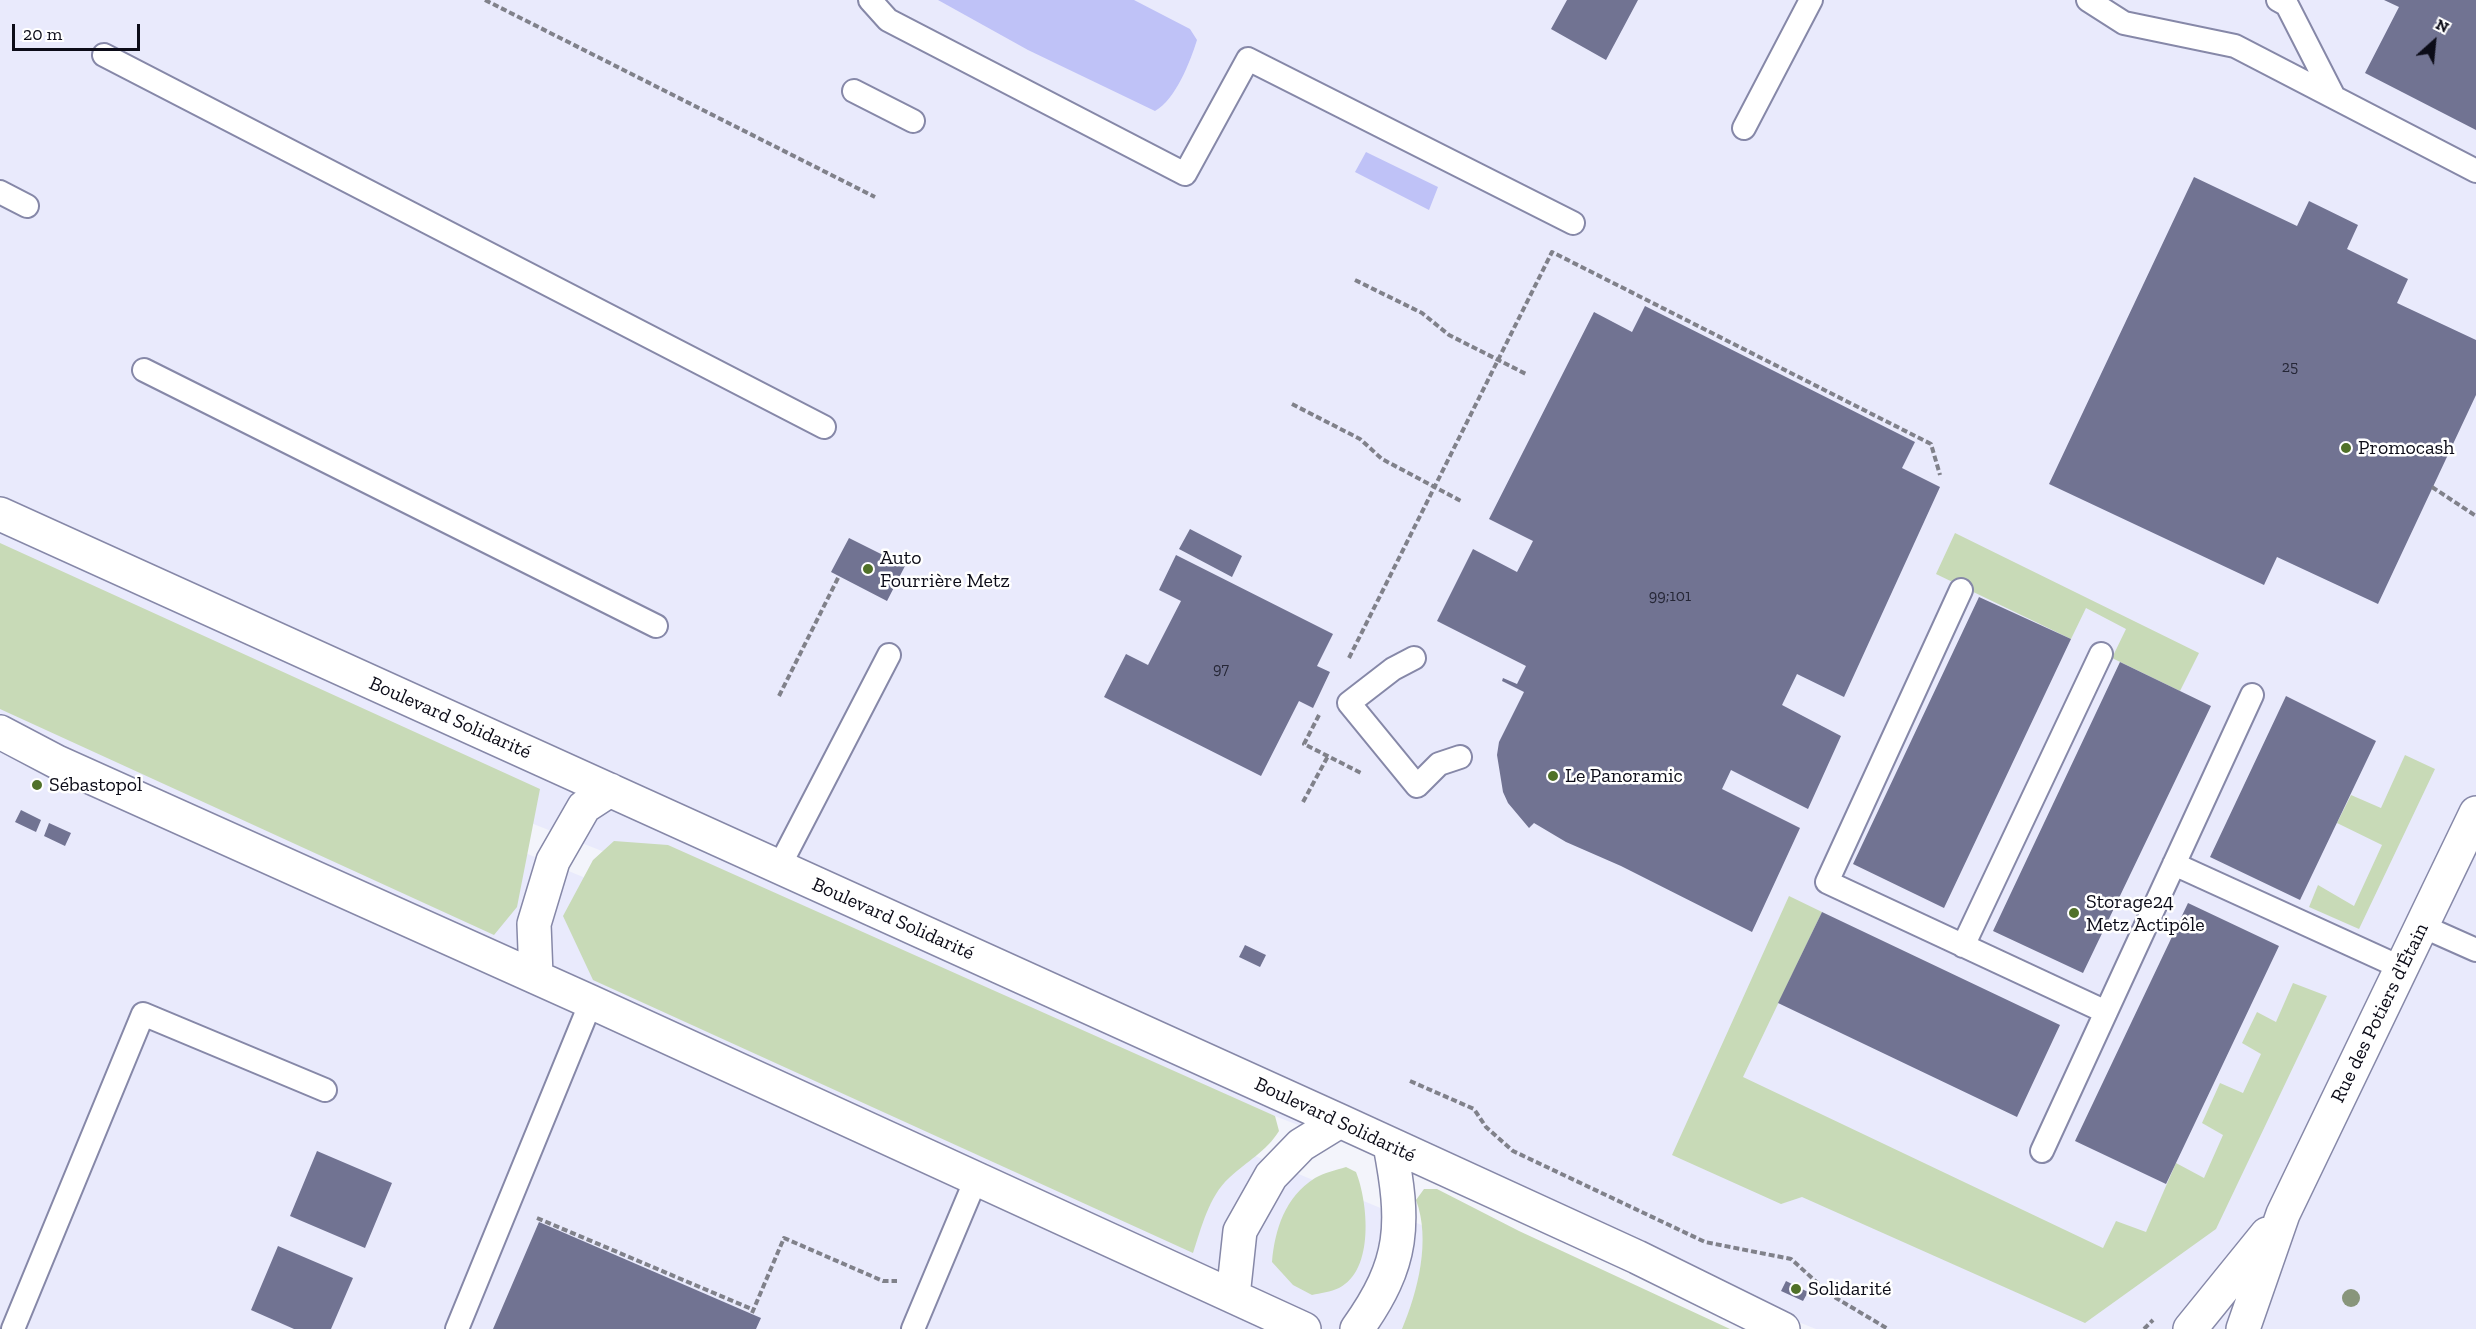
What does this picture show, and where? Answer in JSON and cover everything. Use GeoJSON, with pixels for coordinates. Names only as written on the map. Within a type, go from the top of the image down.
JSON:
{"type":"FeatureCollection","features":[{"type":"Feature","properties":{"kind":"main road","name":"Boulevard Solidarité"},"geometry":{"type":"LineString","coordinates":[[0,514],[1340,1121],[1637,1257],[1783,1329]]}},
{"type":"Feature","properties":{"kind":"main road"},"geometry":{"type":"LineString","coordinates":[[0,732],[57,762],[536,976],[1304,1329]]}},
{"type":"Feature","properties":{"kind":"main road"},"geometry":{"type":"LineString","coordinates":[[536,976],[534,924],[553,861],[585,807],[610,790]]}},
{"type":"Feature","properties":{"kind":"main road","name":"Rue des Potiers d'Étain"},"geometry":{"type":"LineString","coordinates":[[2242,1329],[2283,1214],[2476,813]]}},
{"type":"Feature","properties":{"kind":"main road"},"geometry":{"type":"LineString","coordinates":[[1233,1296],[1240,1232],[1271,1176],[1301,1145],[1340,1121]]}},
{"type":"Feature","properties":{"kind":"main road"},"geometry":{"type":"LineString","coordinates":[[1357,1329],[1385,1286],[1400,1239],[1397,1182],[1390,1145]]}},
{"type":"Feature","properties":{"kind":"main road","name":"Rue des Potiers d'Étain"},"geometry":{"type":"LineString","coordinates":[[2190,1329],[2283,1214]]}},
{"type":"Feature","properties":{"kind":"lane"},"geometry":{"type":"LineString","coordinates":[[870,0],[888,20],[1185,174],[1248,59],[1573,223]]}},
{"type":"Feature","properties":{"kind":"lane"},"geometry":{"type":"LineString","coordinates":[[1744,128],[1811,0]]}},
{"type":"Feature","properties":{"kind":"lane"},"geometry":{"type":"LineString","coordinates":[[2088,0],[2124,23],[2235,46],[2476,171]]}},
{"type":"Feature","properties":{"kind":"lane"},"geometry":{"type":"LineString","coordinates":[[2278,0],[2288,5],[2334,97]]}},
{"type":"Feature","properties":{"kind":"lane"},"geometry":{"type":"LineString","coordinates":[[104,55],[824,427]]}},
{"type":"Feature","properties":{"kind":"lane"},"geometry":{"type":"LineString","coordinates":[[854,91],[913,121]]}},
{"type":"Feature","properties":{"kind":"lane"},"geometry":{"type":"LineString","coordinates":[[0,192],[27,206]]}},
{"type":"Feature","properties":{"kind":"lane"},"geometry":{"type":"LineString","coordinates":[[144,370],[656,626]]}},
{"type":"Feature","properties":{"kind":"lane"},"geometry":{"type":"LineString","coordinates":[[1961,590],[1827,882],[2106,1012]]}},
{"type":"Feature","properties":{"kind":"lane"},"geometry":{"type":"LineString","coordinates":[[1963,946],[2101,654]]}},
{"type":"Feature","properties":{"kind":"lane"},"geometry":{"type":"LineString","coordinates":[[779,867],[889,655]]}},
{"type":"Feature","properties":{"kind":"lane"},"geometry":{"type":"LineString","coordinates":[[1414,657],[1393,669],[1349,703],[1417,786],[1439,764],[1460,757]]}},
{"type":"Feature","properties":{"kind":"lane"},"geometry":{"type":"LineString","coordinates":[[2042,1151],[2252,694]]}},
{"type":"Feature","properties":{"kind":"lane"},"geometry":{"type":"LineString","coordinates":[[2174,864],[2402,968]]}},
{"type":"Feature","properties":{"kind":"lane"},"geometry":{"type":"LineString","coordinates":[[2422,926],[2476,950]]}},
{"type":"Feature","properties":{"kind":"lane"},"geometry":{"type":"LineString","coordinates":[[457,1329],[591,1002]]}},
{"type":"Feature","properties":{"kind":"lane"},"geometry":{"type":"LineString","coordinates":[[13,1329],[143,1014],[325,1090]]}},
{"type":"Feature","properties":{"kind":"lane"},"geometry":{"type":"LineString","coordinates":[[913,1329],[976,1179]]}},
{"type":"Feature","properties":{"kind":"path"},"geometry":{"type":"LineString","coordinates":[[485,0],[874,197]]}},
{"type":"Feature","properties":{"kind":"path"},"geometry":{"type":"LineString","coordinates":[[1346,664],[1552,252],[1931,444],[1940,475]]}},
{"type":"Feature","properties":{"kind":"path"},"geometry":{"type":"LineString","coordinates":[[1355,280],[1422,313],[1449,335],[1526,374]]}},
{"type":"Feature","properties":{"kind":"path"},"geometry":{"type":"LineString","coordinates":[[1292,405],[1360,439],[1382,459],[1461,501]]}},
{"type":"Feature","properties":{"kind":"path"},"geometry":{"type":"LineString","coordinates":[[2432,487],[2476,516]]}},
{"type":"Feature","properties":{"kind":"path"},"geometry":{"type":"LineString","coordinates":[[779,696],[839,576]]}},
{"type":"Feature","properties":{"kind":"path"},"geometry":{"type":"LineString","coordinates":[[1320,714],[1304,744],[1367,777]]}},
{"type":"Feature","properties":{"kind":"path"},"geometry":{"type":"LineString","coordinates":[[1304,802],[1328,756]]}},
{"type":"Feature","properties":{"kind":"path"},"geometry":{"type":"LineString","coordinates":[[1410,1081],[1474,1109],[1486,1127],[1513,1151],[1694,1237],[1721,1247],[1770,1253],[1791,1259],[1831,1295],[1888,1329]]}},
{"type":"Feature","properties":{"kind":"path"},"geometry":{"type":"LineString","coordinates":[[508,1206],[753,1312],[784,1238],[883,1281],[897,1281],[903,1278]]}},
{"type":"Feature","properties":{"kind":"shaded area"},"geometry":{"type":"Polygon","coordinates":[[[0,0],[2476,0],[2476,1329],[1816,1329],[0,614],[0,0]]]}},
{"type":"Feature","properties":{"kind":"shaded area"},"geometry":{"type":"Polygon","coordinates":[[[0,635],[1672,1329],[0,1329],[0,635]]]}},
{"type":"Feature","properties":{"kind":"green space"},"geometry":{"type":"Polygon","coordinates":[[[1955,533],[2199,653],[2180,691],[2112,658],[2126,629],[2086,608],[2071,639],[1936,574],[1955,533]]]}},
{"type":"Feature","properties":{"kind":"green space"},"geometry":{"type":"Polygon","coordinates":[[[0,543],[540,789],[517,907],[494,935],[0,709],[0,543]]]}},
{"type":"Feature","properties":{"kind":"green space"},"geometry":{"type":"Polygon","coordinates":[[[2405,755],[2435,769],[2359,929],[2309,907],[2318,885],[2354,906],[2382,845],[2337,823],[2351,795],[2381,808],[2405,755]]]}},
{"type":"Feature","properties":{"kind":"green space"},"geometry":{"type":"Polygon","coordinates":[[[614,841],[668,845],[1275,1116],[1279,1131],[1262,1151],[1222,1185],[1206,1213],[1193,1253],[593,980],[563,916],[593,860],[614,841]]]}},
{"type":"Feature","properties":{"kind":"green space"},"geometry":{"type":"Polygon","coordinates":[[[1789,896],[1822,912],[1743,1077],[2103,1248],[2116,1221],[2146,1232],[2176,1163],[2204,1178],[2223,1135],[2202,1123],[2220,1083],[2243,1093],[2261,1054],[2242,1043],[2257,1012],[2276,1022],[2293,983],[2327,996],[2216,1229],[2085,1323],[1802,1197],[1781,1204],[1672,1155],[1789,896]]]}},
{"type":"Feature","properties":{"kind":"green space"},"geometry":{"type":"Polygon","coordinates":[[[1346,1167],[1356,1172],[1360,1185],[1366,1235],[1363,1251],[1359,1266],[1351,1279],[1339,1288],[1312,1295],[1293,1285],[1272,1262],[1279,1226],[1289,1204],[1305,1186],[1319,1176],[1346,1167]]]}},
{"type":"Feature","properties":{"kind":"green space"},"geometry":{"type":"Polygon","coordinates":[[[1424,1189],[1437,1189],[1519,1231],[1730,1329],[1402,1329],[1421,1265],[1422,1232],[1416,1200],[1424,1189]]]}},
{"type":"Feature","properties":{"kind":"water"},"geometry":{"type":"Polygon","coordinates":[[[938,0],[1134,0],[1190,29],[1197,40],[1176,89],[1155,111],[1028,50],[938,0]]]}},
{"type":"Feature","properties":{"kind":"water"},"geometry":{"type":"Polygon","coordinates":[[[1366,152],[1438,187],[1429,210],[1355,172],[1366,152]]]}},
{"type":"Feature","properties":{"kind":"building"},"geometry":{"type":"Polygon","coordinates":[[[1567,0],[1638,0],[1606,60],[1551,29],[1567,0]]]}},
{"type":"Feature","properties":{"kind":"building"},"geometry":{"type":"Polygon","coordinates":[[[2384,0],[2476,0],[2476,130],[2365,73],[2399,7],[2384,0]]]}},
{"type":"Feature","properties":{"kind":"building"},"geometry":{"type":"Polygon","coordinates":[[[2194,177],[2297,226],[2309,201],[2358,225],[2347,249],[2408,279],[2397,303],[2476,340],[2476,395],[2378,604],[2277,557],[2264,585],[2049,484],[2194,177]]]}},
{"type":"Feature","properties":{"kind":"building"},"geometry":{"type":"Polygon","coordinates":[[[1645,306],[1915,442],[1902,468],[1940,487],[1844,697],[1797,674],[1782,705],[1841,736],[1808,809],[1731,770],[1722,789],[1800,828],[1752,932],[1621,866],[1566,842],[1534,823],[1529,828],[1508,803],[1503,792],[1497,755],[1499,742],[1524,692],[1502,681],[1503,678],[1517,684],[1526,666],[1437,621],[1473,549],[1517,572],[1533,541],[1489,519],[1594,312],[1632,332],[1645,306]]]}},
{"type":"Feature","properties":{"kind":"building"},"geometry":{"type":"Polygon","coordinates":[[[1190,529],[1242,556],[1232,577],[1179,549],[1190,529]]]}},
{"type":"Feature","properties":{"kind":"building","name":"Auto Fourrière Metz"},"geometry":{"type":"Polygon","coordinates":[[[849,538],[905,566],[887,601],[831,572],[849,538]]]}},
{"type":"Feature","properties":{"kind":"building"},"geometry":{"type":"Polygon","coordinates":[[[1176,555],[1333,634],[1317,666],[1330,672],[1313,708],[1299,701],[1261,776],[1104,697],[1126,654],[1148,665],[1181,601],[1159,590],[1176,555]]]}},
{"type":"Feature","properties":{"kind":"building"},"geometry":{"type":"Polygon","coordinates":[[[1979,597],[2071,639],[1944,908],[1853,864],[1979,597]]]}},
{"type":"Feature","properties":{"kind":"building"},"geometry":{"type":"Polygon","coordinates":[[[2120,662],[2211,706],[2083,973],[1993,931],[2120,662]]]}},
{"type":"Feature","properties":{"kind":"building"},"geometry":{"type":"Polygon","coordinates":[[[2286,696],[2376,741],[2300,900],[2210,857],[2286,696]]]}},
{"type":"Feature","properties":{"kind":"building"},"geometry":{"type":"Polygon","coordinates":[[[21,810],[41,820],[36,832],[15,822],[21,810]]]}},
{"type":"Feature","properties":{"kind":"building"},"geometry":{"type":"Polygon","coordinates":[[[49,823],[71,833],[65,846],[44,836],[49,823]]]}},
{"type":"Feature","properties":{"kind":"building"},"geometry":{"type":"Polygon","coordinates":[[[2188,903],[2279,946],[2166,1184],[2075,1141],[2188,903]]]}},
{"type":"Feature","properties":{"kind":"building"},"geometry":{"type":"Polygon","coordinates":[[[1822,912],[2060,1025],[2017,1117],[1778,1003],[1822,912]]]}},
{"type":"Feature","properties":{"kind":"building"},"geometry":{"type":"Polygon","coordinates":[[[1245,945],[1266,955],[1260,967],[1239,957],[1245,945]]]}},
{"type":"Feature","properties":{"kind":"building"},"geometry":{"type":"Polygon","coordinates":[[[317,1151],[392,1183],[365,1248],[290,1216],[317,1151]]]}},
{"type":"Feature","properties":{"kind":"building"},"geometry":{"type":"Polygon","coordinates":[[[539,1222],[761,1318],[756,1329],[493,1329],[539,1222]]]}},
{"type":"Feature","properties":{"kind":"building"},"geometry":{"type":"Polygon","coordinates":[[[278,1246],[353,1278],[331,1329],[294,1329],[251,1310],[278,1246]]]}},
{"type":"Feature","properties":{"kind":"building"},"geometry":{"type":"Polygon","coordinates":[[[1786,1281],[1808,1292],[1803,1301],[1781,1291],[1786,1281]]]}},
{"type":"Feature","properties":{"kind":"place","name":"Promocash"},"geometry":{"type":"Point","coordinates":[2346,448]}},
{"type":"Feature","properties":{"kind":"place","name":"Auto Fourrière Metz"},"geometry":{"type":"Point","coordinates":[868,569]}},
{"type":"Feature","properties":{"kind":"place","name":"Le Panoramic"},"geometry":{"type":"Point","coordinates":[1553,776]}},
{"type":"Feature","properties":{"kind":"place","name":"Sébastopol"},"geometry":{"type":"Point","coordinates":[37,785]}},
{"type":"Feature","properties":{"kind":"place","name":"Storage24 Metz Actipôle"},"geometry":{"type":"Point","coordinates":[2074,913]}},
{"type":"Feature","properties":{"kind":"place","name":"Solidarité"},"geometry":{"type":"Point","coordinates":[1796,1289]}}]}
